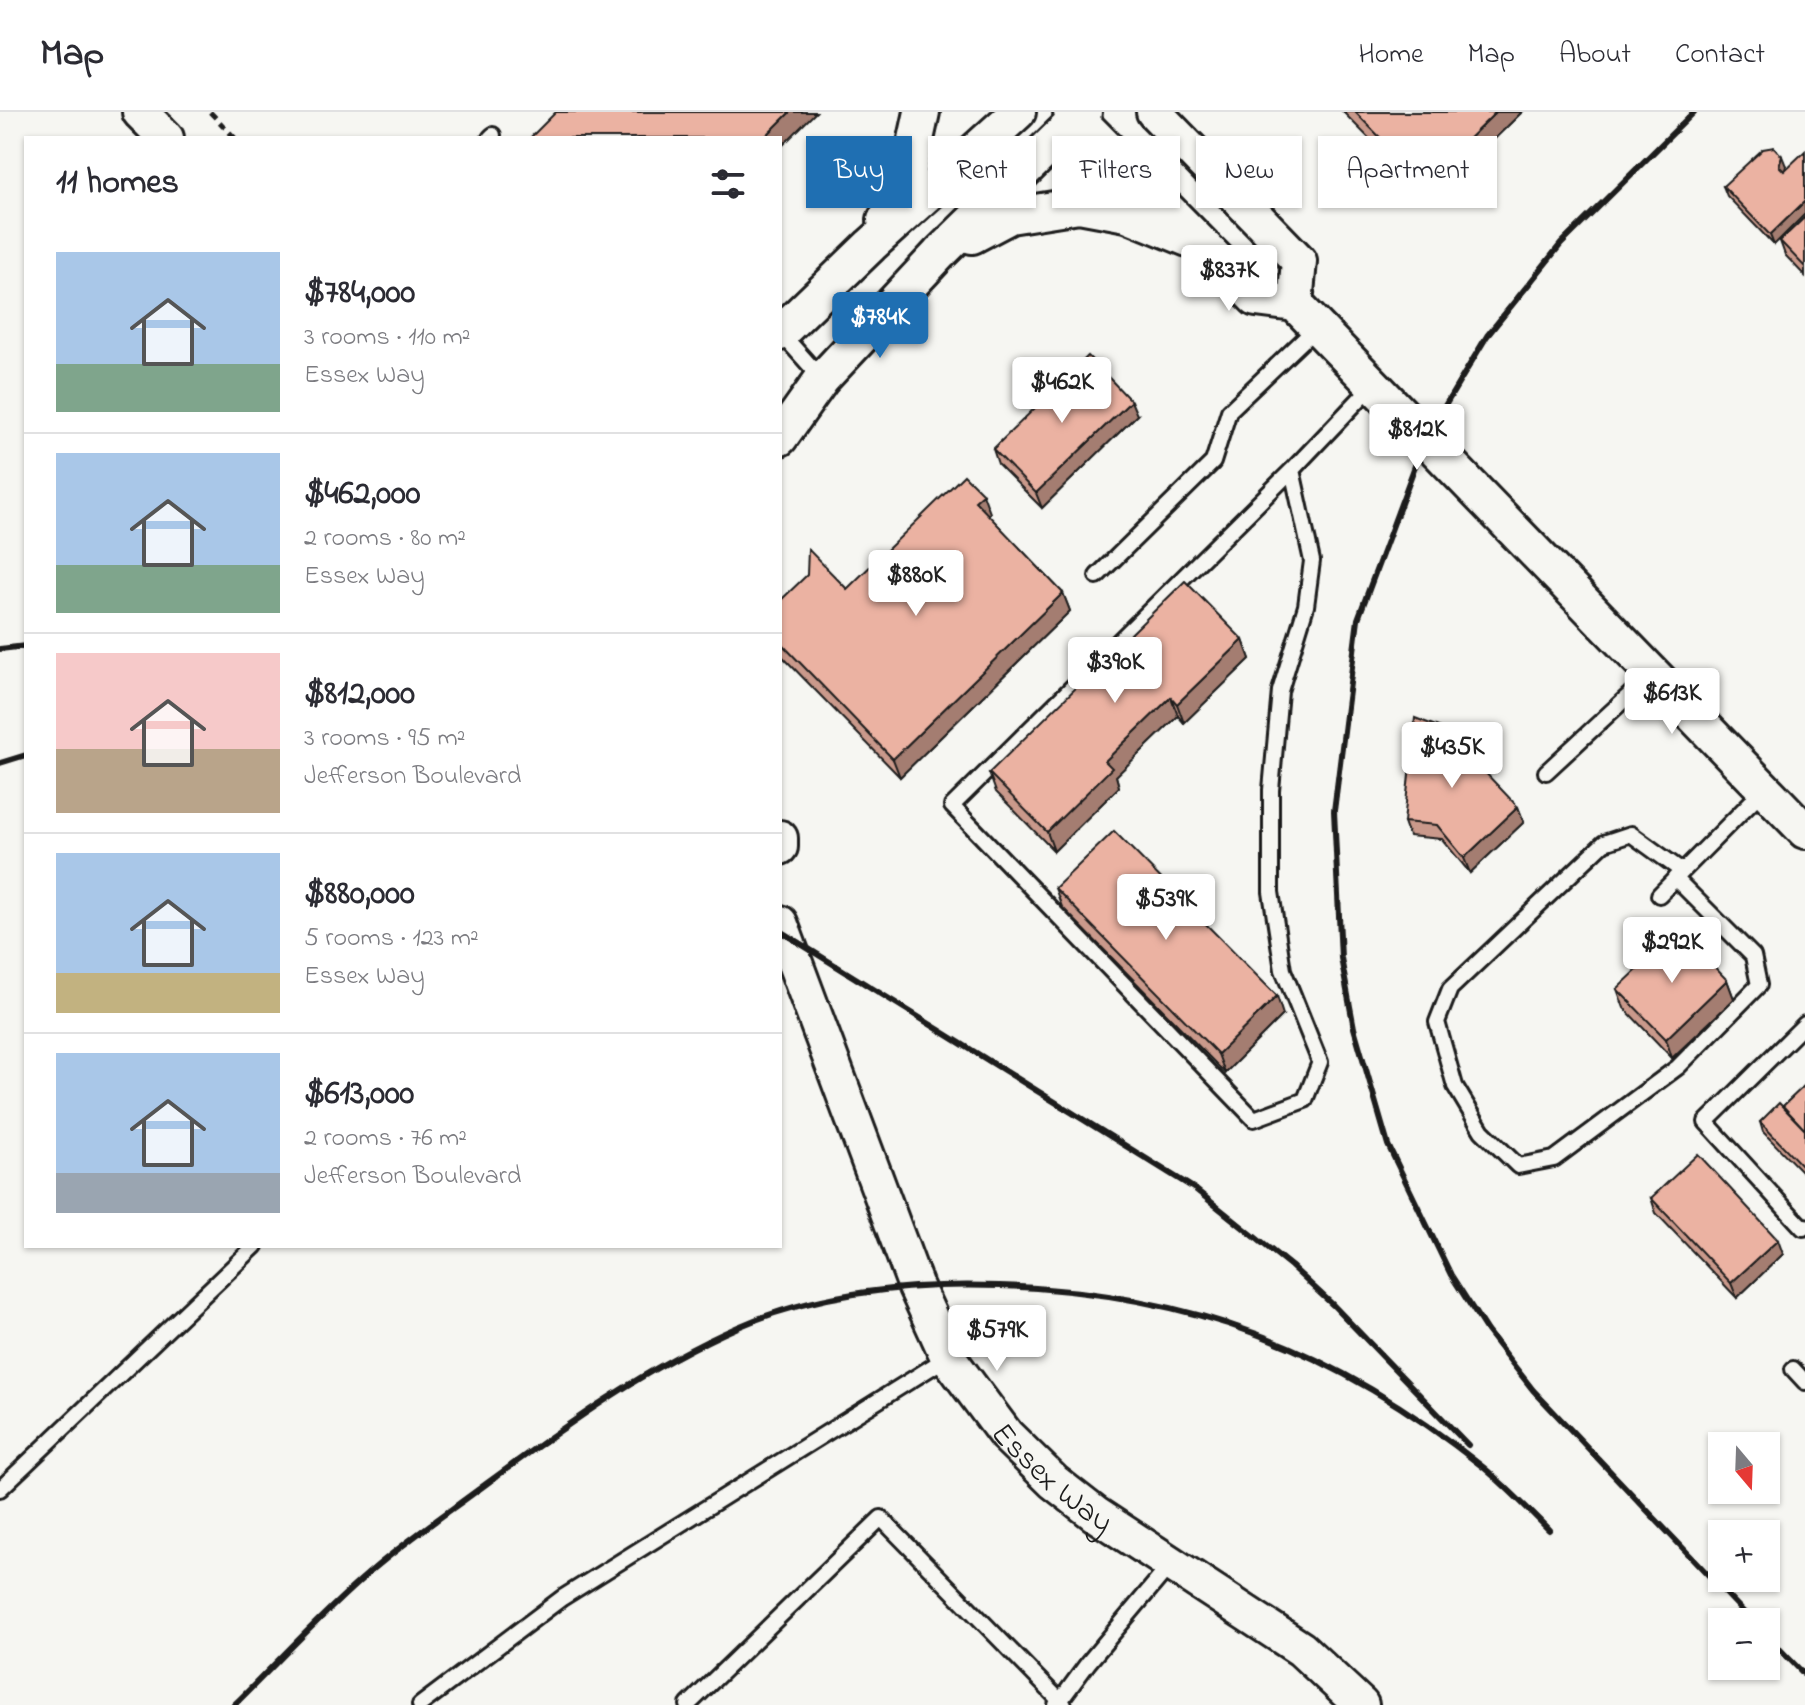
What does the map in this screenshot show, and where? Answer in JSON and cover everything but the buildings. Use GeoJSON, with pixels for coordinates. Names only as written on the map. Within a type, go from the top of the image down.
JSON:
{"type":"FeatureCollection","features":[{"type":"Feature","properties":{"kind":"street"},"geometry":{"type":"LineString","coordinates":[[140,112],[164,136]]}},
{"type":"Feature","properties":{"kind":"street"},"geometry":{"type":"LineString","coordinates":[[871,245],[907,181],[922,112]]}},
{"type":"Feature","properties":{"kind":"street"},"geometry":{"type":"LineString","coordinates":[[782,330],[1018,112]]}},
{"type":"Feature","properties":{"kind":"street"},"geometry":{"type":"LineString","coordinates":[[1154,112],[1299,261],[1306,315]]}},
{"type":"Feature","properties":{"kind":"street"},"geometry":{"type":"LineString","coordinates":[[782,434],[822,379],[1077,114],[1256,299],[1306,315],[1805,831]]}},
{"type":"Feature","properties":{"kind":"street"},"geometry":{"type":"LineString","coordinates":[[940,253],[1010,216],[1079,205],[1127,214],[1203,245]]}},
{"type":"Feature","properties":{"kind":"street","name":"Essex Way"},"geometry":{"type":"LineString","coordinates":[[782,928],[916,1287],[948,1357],[1006,1435],[1054,1482],[1095,1514],[1301,1649],[1361,1705]]}},
{"type":"Feature","properties":{"kind":"lane"},"geometry":{"type":"LineString","coordinates":[[1097,576],[1213,462],[1229,411],[1306,315]]}},
{"type":"Feature","properties":{"kind":"lane"},"geometry":{"type":"LineString","coordinates":[[782,334],[822,379]]}},
{"type":"Feature","properties":{"kind":"lane"},"geometry":{"type":"LineString","coordinates":[[1292,470],[1312,561],[1306,606],[1280,691],[1271,790],[1271,892],[1283,970],[1320,1062],[1305,1100],[1254,1119],[952,806],[1292,470],[1373,385]]}},
{"type":"Feature","properties":{"kind":"lane"},"geometry":{"type":"LineString","coordinates":[[1546,772],[1652,674]]}},
{"type":"Feature","properties":{"kind":"lane"},"geometry":{"type":"LineString","coordinates":[[1659,895],[1764,789]]}},
{"type":"Feature","properties":{"kind":"lane"},"geometry":{"type":"LineString","coordinates":[[1631,834],[1679,874],[1753,956],[1759,985],[1678,1067],[1554,1159],[1518,1166],[1482,1131],[1455,1086],[1437,1022],[1450,989],[1604,843],[1631,834]]}},
{"type":"Feature","properties":{"kind":"lane"},"geometry":{"type":"LineString","coordinates":[[1805,1024],[1706,1122],[1803,1228],[1805,1226]]}},
{"type":"Feature","properties":{"kind":"lane"},"geometry":{"type":"LineString","coordinates":[[0,1489],[253,1248]]}},
{"type":"Feature","properties":{"kind":"lane"},"geometry":{"type":"LineString","coordinates":[[420,1705],[562,1598],[948,1357]]}},
{"type":"Feature","properties":{"kind":"lane"},"geometry":{"type":"LineString","coordinates":[[1793,1369],[1805,1382]]}},
{"type":"Feature","properties":{"kind":"lane"},"geometry":{"type":"LineString","coordinates":[[688,1705],[881,1518],[1060,1704],[1088,1663],[1171,1564]]}},
{"type":"Feature","properties":{"kind":"path"},"geometry":{"type":"LineString","coordinates":[[210,112],[233,136]]}},
{"type":"Feature","properties":{"kind":"railway"},"geometry":{"type":"LineString","coordinates":[[1694,112],[1561,244],[1487,336],[1425,439],[1358,619],[1334,811],[1341,958],[1354,1028],[1388,1145],[1451,1275],[1487,1331],[1533,1390],[1740,1608]]}},
{"type":"Feature","properties":{"kind":"railway"},"geometry":{"type":"LineString","coordinates":[[0,649],[24,646]]}},
{"type":"Feature","properties":{"kind":"railway"},"geometry":{"type":"LineString","coordinates":[[0,763],[24,756]]}},
{"type":"Feature","properties":{"kind":"railway"},"geometry":{"type":"LineString","coordinates":[[782,932],[1195,1189],[1291,1266],[1333,1305],[1468,1445]]}},
{"type":"Feature","properties":{"kind":"railway"},"geometry":{"type":"LineString","coordinates":[[234,1705],[335,1604],[384,1560],[608,1398],[671,1360],[738,1327],[801,1305],[866,1292],[967,1285],[1069,1291],[1135,1300],[1257,1334],[1315,1359],[1371,1389],[1427,1425],[1492,1474],[1549,1530]]}},
{"type":"Feature","properties":{"kind":"railway"},"geometry":{"type":"LineString","coordinates":[[1780,1649],[1805,1675]]}}]}
